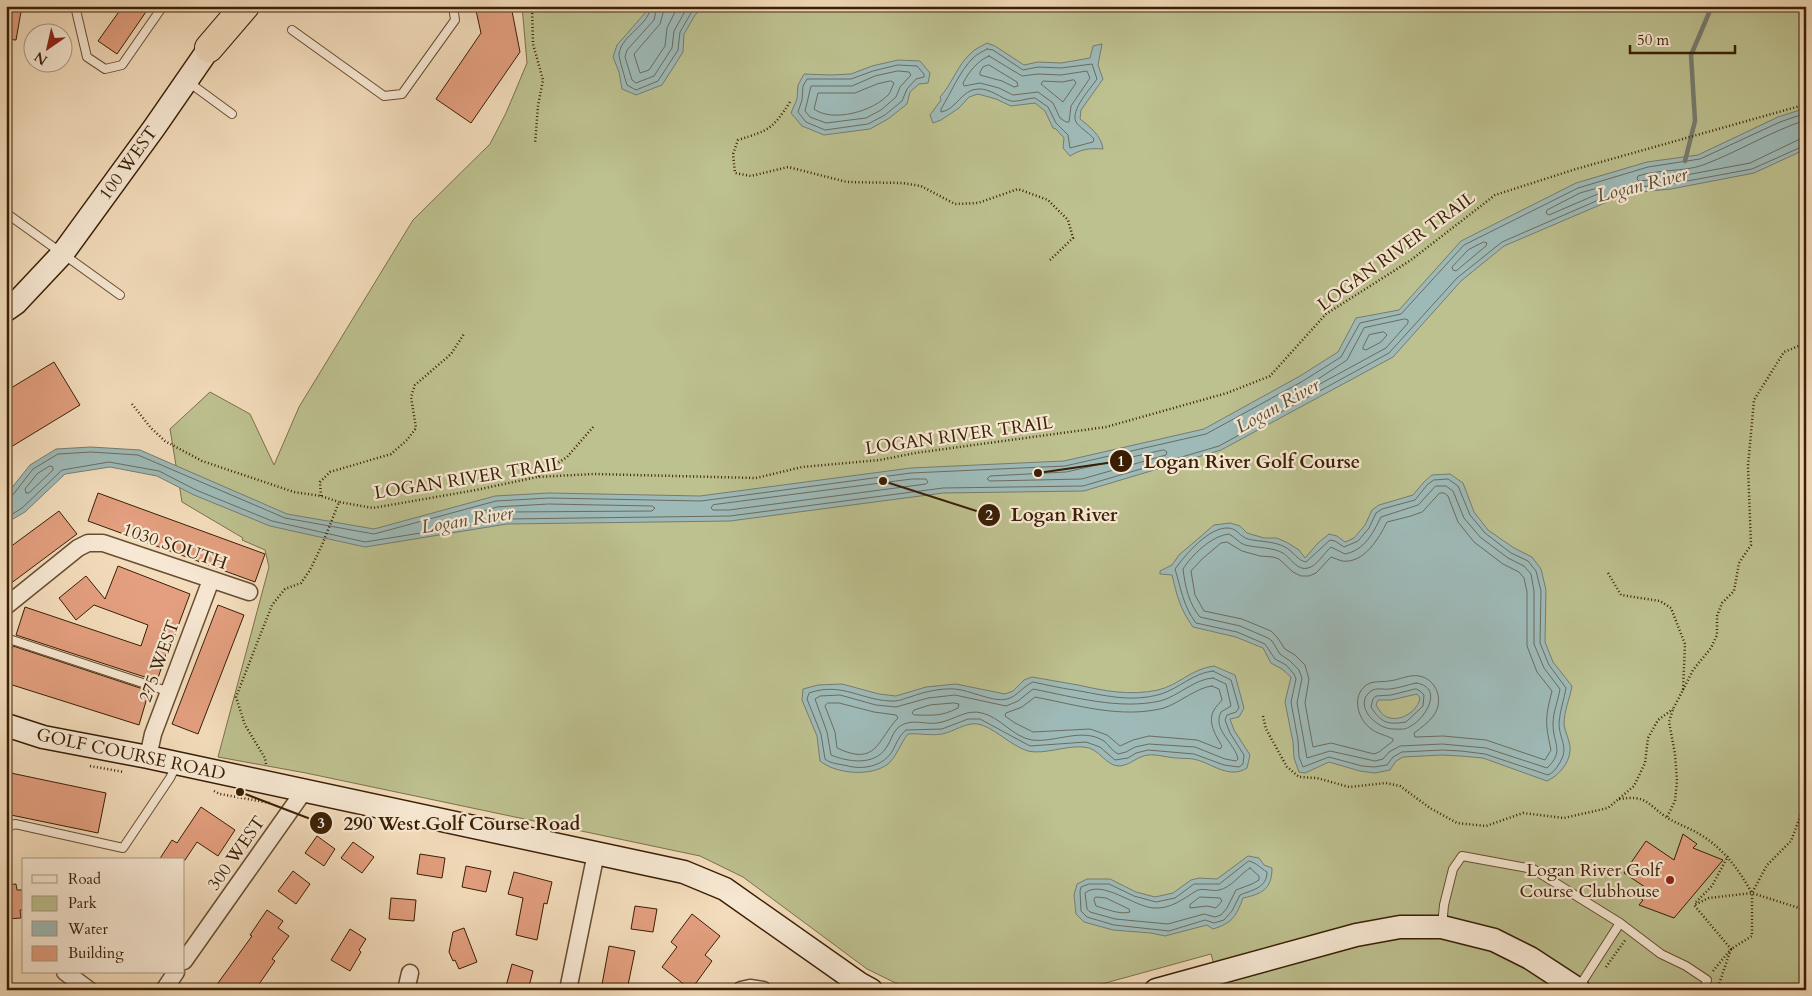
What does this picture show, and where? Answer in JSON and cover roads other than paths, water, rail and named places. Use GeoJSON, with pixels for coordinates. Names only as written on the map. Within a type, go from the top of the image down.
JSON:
{"type":"FeatureCollection","features":[{"type":"Feature","properties":{"kind":"highway"},"geometry":{"type":"LineString","coordinates":[[209,48],[245,6]]}},
{"type":"Feature","properties":{"kind":"street","name":"100 WEST"},"geometry":{"type":"LineString","coordinates":[[6,310],[16,303],[63,253],[238,6]]}},
{"type":"Feature","properties":{"kind":"street","name":"1030 SOUTH"},"geometry":{"type":"LineString","coordinates":[[6,606],[78,548],[88,543],[103,542],[249,592]]}},
{"type":"Feature","properties":{"kind":"street","name":"275 WEST"},"geometry":{"type":"LineString","coordinates":[[148,758],[153,734],[211,580]]}},
{"type":"Feature","properties":{"kind":"street","name":"GOLF COURSE ROAD"},"geometry":{"type":"LineString","coordinates":[[6,725],[43,737],[684,872],[725,889],[871,990]]}},
{"type":"Feature","properties":{"kind":"street","name":"300 WEST"},"geometry":{"type":"LineString","coordinates":[[185,960],[304,792]]}},
{"type":"Feature","properties":{"kind":"street"},"geometry":{"type":"LineString","coordinates":[[568,990],[596,853]]}},
{"type":"Feature","properties":{"kind":"street"},"geometry":{"type":"LineString","coordinates":[[1156,990],[1202,984],[1356,935],[1400,927],[1442,927],[1494,940],[1530,958],[1578,989]]}},
{"type":"Feature","properties":{"kind":"street"},"geometry":{"type":"LineString","coordinates":[[406,990],[410,973]]}},
{"type":"Feature","properties":{"kind":"street"},"geometry":{"type":"LineString","coordinates":[[68,974],[89,990]]}},
{"type":"Feature","properties":{"kind":"street"},"geometry":{"type":"LineString","coordinates":[[164,990],[175,974]]}},
{"type":"Feature","properties":{"kind":"street"},"geometry":{"type":"LineString","coordinates":[[740,990],[750,988],[763,990]]}},
{"type":"Feature","properties":{"kind":"lane"},"geometry":{"type":"LineString","coordinates":[[75,7],[87,57],[105,69],[122,65],[163,6]]}},
{"type":"Feature","properties":{"kind":"lane"},"geometry":{"type":"LineString","coordinates":[[292,30],[384,96],[402,94],[455,20],[453,6]]}},
{"type":"Feature","properties":{"kind":"lane"},"geometry":{"type":"LineString","coordinates":[[186,81],[232,114]]}},
{"type":"Feature","properties":{"kind":"lane"},"geometry":{"type":"LineString","coordinates":[[6,213],[120,295]]}},
{"type":"Feature","properties":{"kind":"lane"},"geometry":{"type":"LineString","coordinates":[[6,638],[170,692]]}},
{"type":"Feature","properties":{"kind":"lane"},"geometry":{"type":"LineString","coordinates":[[6,828],[15,824],[123,848],[170,778],[177,764]]}},
{"type":"Feature","properties":{"kind":"lane"},"geometry":{"type":"LineString","coordinates":[[1442,927],[1444,905],[1453,869],[1462,856],[1533,869],[1620,923],[1661,954],[1686,966],[1707,980],[1704,990]]}},
{"type":"Feature","properties":{"kind":"lane"},"geometry":{"type":"LineString","coordinates":[[1578,989],[1620,923]]}},
{"type":"Feature","properties":{"kind":"water"},"geometry":{"type":"Polygon","coordinates":[[[646,6],[705,6],[695,15],[684,34],[683,52],[662,85],[636,95],[622,89],[619,72],[613,57],[617,45],[645,13],[646,6]]]}},
{"type":"Feature","properties":{"kind":"water"},"geometry":{"type":"Polygon","coordinates":[[[987,43],[995,46],[1024,65],[1038,62],[1061,63],[1090,58],[1093,46],[1102,44],[1098,65],[1103,79],[1081,110],[1080,119],[1097,135],[1103,149],[1086,150],[1070,156],[1063,148],[1064,138],[1053,128],[1045,111],[1035,103],[1011,106],[978,94],[969,97],[959,108],[933,123],[930,115],[965,59],[987,43]]]}},
{"type":"Feature","properties":{"kind":"water"},"geometry":{"type":"Polygon","coordinates":[[[898,60],[920,61],[930,73],[928,83],[919,84],[910,92],[907,104],[888,119],[870,129],[824,135],[802,126],[791,113],[797,99],[798,85],[804,74],[851,74],[872,66],[898,60]]]}},
{"type":"Feature","properties":{"kind":"water"},"geometry":{"type":"Polygon","coordinates":[[[1806,108],[1806,149],[1754,173],[1671,189],[1628,193],[1504,246],[1461,281],[1393,357],[1221,450],[1084,491],[943,493],[730,521],[507,524],[365,547],[270,526],[194,495],[157,476],[110,467],[65,474],[25,512],[6,523],[6,495],[30,465],[56,449],[91,447],[140,450],[287,514],[374,529],[495,496],[549,493],[700,496],[911,468],[1064,461],[1204,429],[1300,376],[1338,352],[1356,318],[1399,310],[1461,241],[1576,183],[1647,162],[1698,155],[1778,117],[1806,108]]]}},
{"type":"Feature","properties":{"kind":"water"},"geometry":{"type":"Polygon","coordinates":[[[1450,474],[1463,483],[1474,512],[1488,530],[1514,548],[1532,557],[1541,569],[1546,590],[1545,642],[1553,662],[1572,686],[1564,724],[1570,744],[1568,760],[1555,776],[1547,781],[1483,758],[1442,755],[1403,757],[1396,761],[1390,770],[1375,773],[1360,771],[1329,762],[1305,773],[1299,772],[1294,758],[1293,742],[1285,702],[1291,677],[1271,663],[1263,648],[1236,637],[1193,627],[1180,602],[1172,575],[1160,574],[1160,571],[1172,565],[1179,555],[1214,525],[1230,523],[1240,526],[1247,533],[1264,538],[1277,538],[1288,543],[1299,550],[1305,558],[1329,534],[1337,536],[1345,542],[1354,538],[1365,525],[1372,510],[1379,505],[1413,495],[1432,475],[1450,474]],[[1417,694],[1391,700],[1378,700],[1376,705],[1385,716],[1400,718],[1409,714],[1416,707],[1420,698],[1417,694]]]}},
{"type":"Feature","properties":{"kind":"water"},"geometry":{"type":"Polygon","coordinates":[[[1214,666],[1235,675],[1244,708],[1239,717],[1230,719],[1234,730],[1250,755],[1247,768],[1240,771],[1226,771],[1193,759],[1152,755],[1141,757],[1124,765],[1115,766],[1090,748],[1084,747],[1070,747],[1041,752],[1028,751],[989,728],[973,724],[942,734],[908,734],[888,764],[872,771],[844,771],[835,769],[820,761],[817,736],[802,700],[803,689],[818,685],[842,684],[879,694],[896,696],[926,687],[956,684],[1005,694],[1013,691],[1024,680],[1032,677],[1108,691],[1137,693],[1165,688],[1198,670],[1214,666]]]}},
{"type":"Feature","properties":{"kind":"water"},"geometry":{"type":"Polygon","coordinates":[[[1248,856],[1259,858],[1264,865],[1272,868],[1272,875],[1268,886],[1256,895],[1243,898],[1238,910],[1229,922],[1213,929],[1207,925],[1165,936],[1113,930],[1084,922],[1076,914],[1074,895],[1077,884],[1087,879],[1110,879],[1136,892],[1155,897],[1173,893],[1191,880],[1199,878],[1217,879],[1248,856]]]}},
{"type":"Feature","properties":{"kind":"waterway"},"geometry":{"type":"LineString","coordinates":[[1685,161],[1695,121],[1691,55],[1712,6]]}},
{"type":"Feature","properties":{"kind":"railway"},"geometry":{"type":"LineString","coordinates":[[1800,990],[1806,978]]}},
{"type":"Feature","properties":{"kind":"place","name":"Logan River Golf Course"},"geometry":{"type":"Point","coordinates":[1038,473]}},
{"type":"Feature","properties":{"kind":"place","name":"Logan River"},"geometry":{"type":"Point","coordinates":[883,481]}},
{"type":"Feature","properties":{"kind":"place","name":"290 West Golf Course Road"},"geometry":{"type":"Point","coordinates":[240,792]}},
{"type":"Feature","properties":{"kind":"place","name":"Logan River Golf Course Clubhouse"},"geometry":{"type":"Point","coordinates":[1670,880]}}]}
